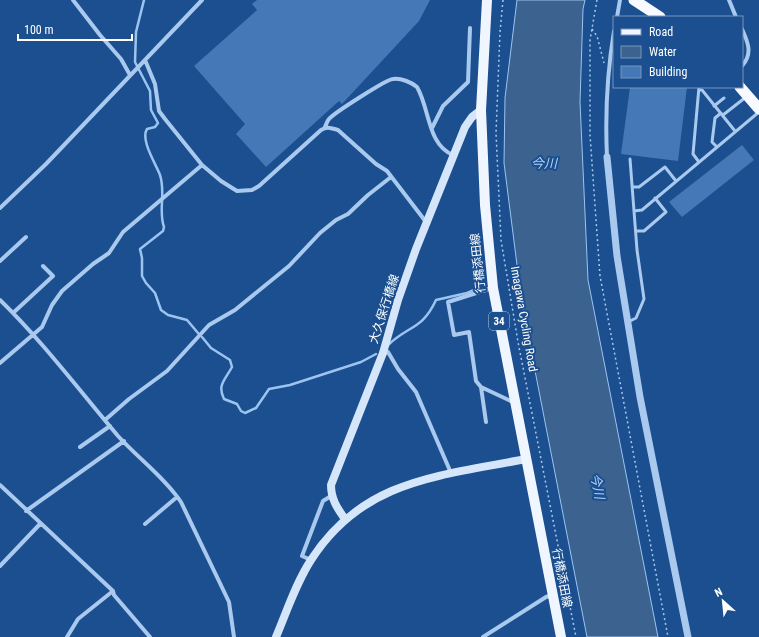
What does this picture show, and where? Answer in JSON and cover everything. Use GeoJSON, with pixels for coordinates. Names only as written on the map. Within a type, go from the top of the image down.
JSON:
{"type":"FeatureCollection","features":[{"type":"Feature","properties":{"kind":"highway"},"geometry":{"type":"LineString","coordinates":[[634,0],[658,16]]}},
{"type":"Feature","properties":{"kind":"highway"},"geometry":{"type":"LineString","coordinates":[[744,91],[759,108]]}},
{"type":"Feature","properties":{"kind":"main road","name":"行橋添田線"},"geometry":{"type":"LineString","coordinates":[[487,0],[481,110],[485,205],[493,288],[560,637]]}},
{"type":"Feature","properties":{"kind":"main road","name":"大久保行橋線"},"geometry":{"type":"LineString","coordinates":[[331,496],[331,485],[382,353],[398,300],[416,249],[428,224],[465,127],[472,117],[481,110]]}},
{"type":"Feature","properties":{"kind":"main road"},"geometry":{"type":"LineString","coordinates":[[276,637],[298,583],[311,560],[345,519],[363,506],[397,488],[414,482],[451,473],[526,459]]}},
{"type":"Feature","properties":{"kind":"main road"},"geometry":{"type":"LineString","coordinates":[[331,496],[336,507],[345,519]]}},
{"type":"Feature","properties":{"kind":"street"},"geometry":{"type":"LineString","coordinates":[[74,0],[100,36],[121,59],[130,75]]}},
{"type":"Feature","properties":{"kind":"street"},"geometry":{"type":"LineString","coordinates":[[0,208],[46,164],[202,0]]}},
{"type":"Feature","properties":{"kind":"street"},"geometry":{"type":"LineString","coordinates":[[617,16],[620,0]]}},
{"type":"Feature","properties":{"kind":"street"},"geometry":{"type":"LineString","coordinates":[[729,0],[736,16]]}},
{"type":"Feature","properties":{"kind":"street"},"geometry":{"type":"LineString","coordinates":[[432,128],[443,106],[468,82],[470,28]]}},
{"type":"Feature","properties":{"kind":"street"},"geometry":{"type":"LineString","coordinates":[[743,31],[748,41],[749,50],[748,57],[743,64]]}},
{"type":"Feature","properties":{"kind":"street"},"geometry":{"type":"LineString","coordinates":[[613,38],[608,72],[605,114],[607,156],[617,256],[640,397],[688,637]]}},
{"type":"Feature","properties":{"kind":"street"},"geometry":{"type":"LineString","coordinates":[[144,60],[155,84],[159,111],[202,165],[237,191],[252,190],[259,186],[325,127],[329,119],[392,78],[412,83],[417,87],[432,128],[444,151],[454,156]]}},
{"type":"Feature","properties":{"kind":"street"},"geometry":{"type":"LineString","coordinates":[[325,127],[338,130],[376,164],[387,171],[428,224]]}},
{"type":"Feature","properties":{"kind":"street"},"geometry":{"type":"LineString","coordinates":[[0,363],[42,327],[52,305],[62,291],[93,264],[109,253],[123,232],[202,165]]}},
{"type":"Feature","properties":{"kind":"street"},"geometry":{"type":"LineString","coordinates":[[105,420],[129,398],[168,371],[209,326],[235,310],[289,266],[320,233],[336,220],[348,214],[368,195],[391,177]]}},
{"type":"Feature","properties":{"kind":"street"},"geometry":{"type":"LineString","coordinates":[[0,261],[26,237]]}},
{"type":"Feature","properties":{"kind":"street"},"geometry":{"type":"LineString","coordinates":[[13,313],[53,276],[43,266]]}},
{"type":"Feature","properties":{"kind":"street"},"geometry":{"type":"LineString","coordinates":[[493,288],[448,302],[454,335],[469,332],[476,381],[481,387],[515,403]]}},
{"type":"Feature","properties":{"kind":"street"},"geometry":{"type":"LineString","coordinates":[[0,300],[34,335],[110,426],[178,497],[229,602],[234,637]]}},
{"type":"Feature","properties":{"kind":"street"},"geometry":{"type":"LineString","coordinates":[[382,353],[388,352],[398,369],[416,392],[451,473]]}},
{"type":"Feature","properties":{"kind":"street"},"geometry":{"type":"LineString","coordinates":[[481,387],[486,422]]}},
{"type":"Feature","properties":{"kind":"street"},"geometry":{"type":"LineString","coordinates":[[80,446],[110,426]]}},
{"type":"Feature","properties":{"kind":"street"},"geometry":{"type":"LineString","coordinates":[[26,511],[124,441]]}},
{"type":"Feature","properties":{"kind":"street"},"geometry":{"type":"LineString","coordinates":[[0,485],[113,591],[114,595],[150,637]]}},
{"type":"Feature","properties":{"kind":"street"},"geometry":{"type":"LineString","coordinates":[[311,560],[302,556],[323,501],[331,496]]}},
{"type":"Feature","properties":{"kind":"street"},"geometry":{"type":"LineString","coordinates":[[145,524],[178,497]]}},
{"type":"Feature","properties":{"kind":"street"},"geometry":{"type":"LineString","coordinates":[[0,566],[40,524]]}},
{"type":"Feature","properties":{"kind":"street"},"geometry":{"type":"LineString","coordinates":[[67,637],[78,618],[113,591]]}},
{"type":"Feature","properties":{"kind":"street"},"geometry":{"type":"LineString","coordinates":[[483,637],[546,597],[552,595]]}},
{"type":"Feature","properties":{"kind":"lane"},"geometry":{"type":"LineString","coordinates":[[699,88],[736,131]]}},
{"type":"Feature","properties":{"kind":"lane"},"geometry":{"type":"LineString","coordinates":[[699,88],[693,154],[699,162]]}},
{"type":"Feature","properties":{"kind":"lane"},"geometry":{"type":"LineString","coordinates":[[717,147],[712,142],[715,118],[722,114],[744,91]]}},
{"type":"Feature","properties":{"kind":"lane"},"geometry":{"type":"LineString","coordinates":[[714,106],[724,98]]}},
{"type":"Feature","properties":{"kind":"lane"},"geometry":{"type":"LineString","coordinates":[[634,211],[642,210],[759,112]]}},
{"type":"Feature","properties":{"kind":"lane"},"geometry":{"type":"LineString","coordinates":[[628,322],[637,317],[644,299],[630,159]]}},
{"type":"Feature","properties":{"kind":"lane"},"geometry":{"type":"LineString","coordinates":[[632,187],[639,187],[664,167],[676,181]]}},
{"type":"Feature","properties":{"kind":"lane"},"geometry":{"type":"LineString","coordinates":[[636,231],[644,231],[666,212],[655,198]]}},
{"type":"Feature","properties":{"kind":"path","name":"Imagawa Cycling Road"},"geometry":{"type":"LineString","coordinates":[[503,0],[500,32],[496,133],[501,240],[518,342],[576,637]]}},
{"type":"Feature","properties":{"kind":"path"},"geometry":{"type":"LineString","coordinates":[[597,0],[590,40],[590,135],[600,276],[668,637]]}},
{"type":"Feature","properties":{"kind":"path"},"geometry":{"type":"LineString","coordinates":[[592,29],[597,36],[606,71],[608,72]]}},
{"type":"Feature","properties":{"kind":"water","name":"今川"},"geometry":{"type":"Polygon","coordinates":[[[517,0],[585,0],[583,9],[580,102],[588,280],[658,637],[587,637],[522,304],[504,163],[505,98],[517,0]]]}},
{"type":"Feature","properties":{"kind":"building"},"geometry":{"type":"Polygon","coordinates":[[[257,0],[430,0],[419,21],[342,104],[339,101],[266,167],[236,134],[245,124],[194,66],[257,10],[252,4],[257,0]]]}},
{"type":"Feature","properties":{"kind":"building"},"geometry":{"type":"Polygon","coordinates":[[[630,88],[687,88],[678,161],[621,154],[630,88]]]}},
{"type":"Feature","properties":{"kind":"building"},"geometry":{"type":"Polygon","coordinates":[[[742,145],[754,160],[682,217],[669,202],[742,145]]]}},
{"type":"Feature","properties":{"kind":"waterway"},"geometry":{"type":"LineString","coordinates":[[144,0],[136,32],[135,62],[150,91],[151,110],[158,123],[155,127],[147,129],[145,134],[149,152],[162,182],[162,221],[164,227],[163,231],[140,249],[142,258],[142,276],[155,293],[161,310],[168,315],[187,320],[198,333]]}},
{"type":"Feature","properties":{"kind":"waterway"},"geometry":{"type":"LineString","coordinates":[[388,345],[426,317],[436,300],[467,293],[479,288]]}},
{"type":"Feature","properties":{"kind":"waterway"},"geometry":{"type":"LineString","coordinates":[[202,337],[211,348],[230,360],[232,367],[223,383],[221,390],[222,394],[224,399],[237,404],[241,411],[245,413],[256,408],[269,389],[290,385],[361,362],[376,354]]}}]}
